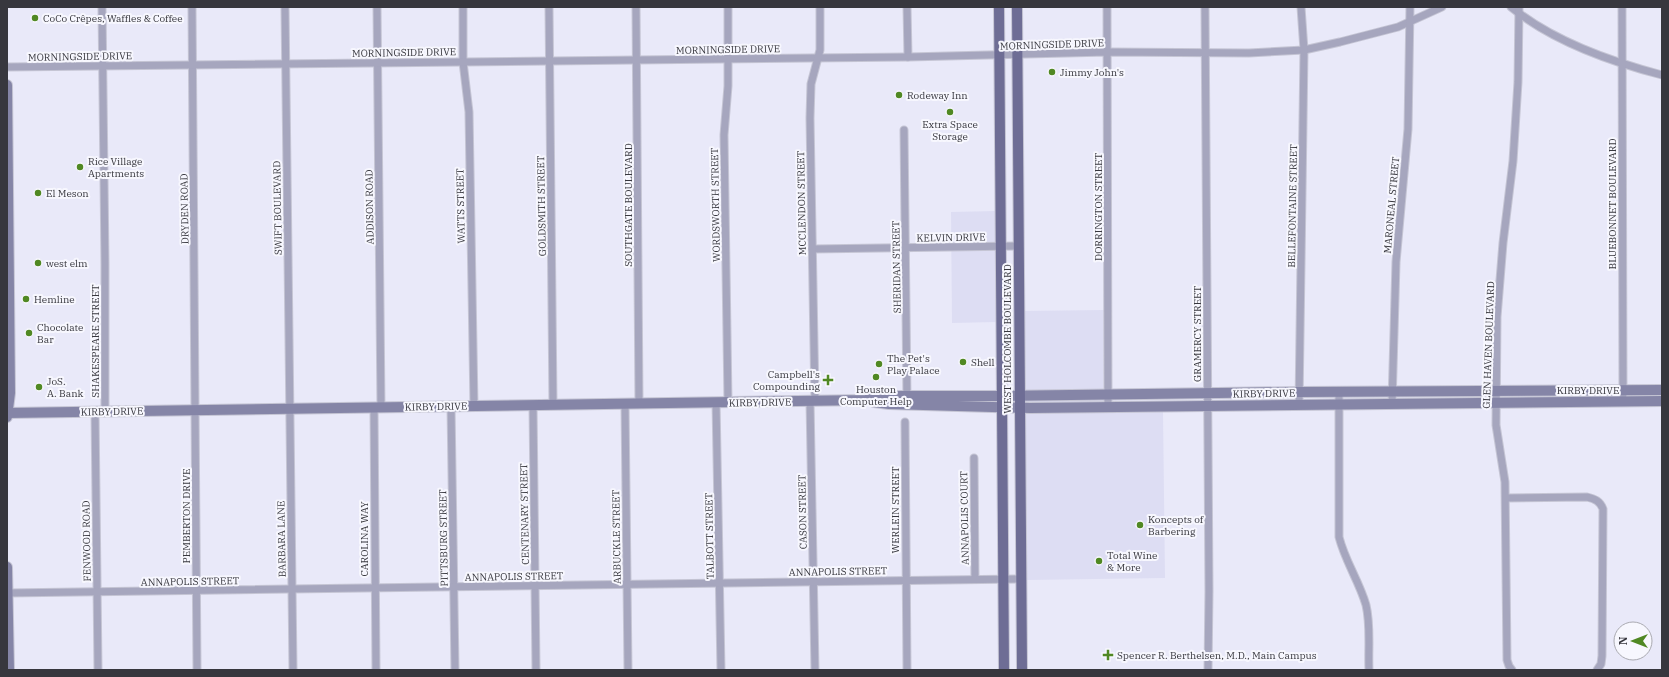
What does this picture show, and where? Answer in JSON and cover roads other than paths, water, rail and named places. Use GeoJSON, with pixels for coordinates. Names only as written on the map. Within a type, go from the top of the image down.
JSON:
{"type":"FeatureCollection","features":[{"type":"Feature","properties":{"kind":"main road","name":"WEST HOLCOMBE BOULEVARD"},"geometry":{"type":"LineString","coordinates":[[999,7],[1004,670]]}},
{"type":"Feature","properties":{"kind":"main road","name":"WEST HOLCOMBE BOULEVARD"},"geometry":{"type":"LineString","coordinates":[[1017,7],[1022,670]]}},
{"type":"Feature","properties":{"kind":"main road"},"geometry":{"type":"LineString","coordinates":[[7,86],[10,393],[7,414]]}},
{"type":"Feature","properties":{"kind":"main road","name":"KIRBY DRIVE"},"geometry":{"type":"LineString","coordinates":[[7,414],[100,411],[866,400],[889,404],[907,400],[1001,401],[1019,396],[1207,393],[1662,390]]}},
{"type":"Feature","properties":{"kind":"main road","name":"KIRBY DRIVE"},"geometry":{"type":"LineString","coordinates":[[1001,401],[1019,407],[1662,401]]}},
{"type":"Feature","properties":{"kind":"main road"},"geometry":{"type":"LineString","coordinates":[[7,567],[8,670]]}},
{"type":"Feature","properties":{"kind":"street","name":"SHAKESPEARE STREET"},"geometry":{"type":"LineString","coordinates":[[100,411],[105,264],[102,7]]}},
{"type":"Feature","properties":{"kind":"street","name":"DRYDEN ROAD"},"geometry":{"type":"LineString","coordinates":[[192,7],[195,410]]}},
{"type":"Feature","properties":{"kind":"street","name":"SWIFT BOULEVARD"},"geometry":{"type":"LineString","coordinates":[[285,7],[289,408]]}},
{"type":"Feature","properties":{"kind":"street","name":"ADDISON ROAD"},"geometry":{"type":"LineString","coordinates":[[377,7],[377,407]]}},
{"type":"Feature","properties":{"kind":"street","name":"WATTS STREET"},"geometry":{"type":"LineString","coordinates":[[463,7],[463,62],[469,112],[474,406]]}},
{"type":"Feature","properties":{"kind":"street","name":"GOLDSMITH STREET"},"geometry":{"type":"LineString","coordinates":[[549,7],[553,405]]}},
{"type":"Feature","properties":{"kind":"street","name":"SOUTHGATE BOULEVARD"},"geometry":{"type":"LineString","coordinates":[[636,7],[639,404]]}},
{"type":"Feature","properties":{"kind":"street","name":"WORDSWORTH STREET"},"geometry":{"type":"LineString","coordinates":[[728,7],[728,59],[724,135],[728,402]]}},
{"type":"Feature","properties":{"kind":"street","name":"MCCLENDON STREET"},"geometry":{"type":"LineString","coordinates":[[812,401],[810,99],[812,77],[821,44],[820,7]]}},
{"type":"Feature","properties":{"kind":"street"},"geometry":{"type":"LineString","coordinates":[[907,7],[908,57]]}},
{"type":"Feature","properties":{"kind":"street","name":"DORRINGTON STREET"},"geometry":{"type":"LineString","coordinates":[[1107,7],[1108,407]]}},
{"type":"Feature","properties":{"kind":"street","name":"GRAMERCY STREET"},"geometry":{"type":"LineString","coordinates":[[1205,7],[1209,591],[1208,670]]}},
{"type":"Feature","properties":{"kind":"street","name":"BELLEFONTAINE STREET"},"geometry":{"type":"LineString","coordinates":[[1299,405],[1304,50],[1301,7]]}},
{"type":"Feature","properties":{"kind":"street","name":"MARONEAL STREET"},"geometry":{"type":"LineString","coordinates":[[1392,404],[1396,262],[1408,129],[1410,7]]}},
{"type":"Feature","properties":{"kind":"street","name":"MORNINGSIDE DRIVE"},"geometry":{"type":"LineString","coordinates":[[7,67],[285,63],[550,62],[818,57],[908,57],[1107,52],[1249,53],[1304,50],[1383,32],[1410,22],[1442,7]]}},
{"type":"Feature","properties":{"kind":"street"},"geometry":{"type":"LineString","coordinates":[[1511,7],[1519,10],[1571,43],[1621,64],[1662,75]]}},
{"type":"Feature","properties":{"kind":"street","name":"BLUEBONNET BOULEVARD"},"geometry":{"type":"LineString","coordinates":[[1622,7],[1623,401]]}},
{"type":"Feature","properties":{"kind":"street","name":"GLEN HAVEN BOULEVARD"},"geometry":{"type":"LineString","coordinates":[[1512,670],[1507,660],[1506,498],[1504,465],[1496,425],[1496,391],[1497,317],[1503,243],[1513,161],[1518,82],[1519,10]]}},
{"type":"Feature","properties":{"kind":"street","name":"SHERIDAN STREET"},"geometry":{"type":"LineString","coordinates":[[904,130],[907,400]]}},
{"type":"Feature","properties":{"kind":"street","name":"KELVIN DRIVE"},"geometry":{"type":"LineString","coordinates":[[812,249],[1019,246]]}},
{"type":"Feature","properties":{"kind":"street"},"geometry":{"type":"LineString","coordinates":[[1339,392],[1339,537],[1343,552],[1361,591],[1368,615],[1368,670]]}},
{"type":"Feature","properties":{"kind":"street","name":"CASON STREET"},"geometry":{"type":"LineString","coordinates":[[812,401],[815,670]]}},
{"type":"Feature","properties":{"kind":"street","name":"TALBOTT STREET"},"geometry":{"type":"LineString","coordinates":[[716,402],[721,670]]}},
{"type":"Feature","properties":{"kind":"street","name":"ARBUCKLE STREET"},"geometry":{"type":"LineString","coordinates":[[625,404],[628,670]]}},
{"type":"Feature","properties":{"kind":"street","name":"CENTENARY STREET"},"geometry":{"type":"LineString","coordinates":[[533,405],[536,670]]}},
{"type":"Feature","properties":{"kind":"street","name":"PITTSBURG STREET"},"geometry":{"type":"LineString","coordinates":[[452,406],[455,670]]}},
{"type":"Feature","properties":{"kind":"street","name":"CAROLINA WAY"},"geometry":{"type":"LineString","coordinates":[[376,670],[375,588],[377,407]]}},
{"type":"Feature","properties":{"kind":"street","name":"BARBARA LANE"},"geometry":{"type":"LineString","coordinates":[[289,408],[293,670]]}},
{"type":"Feature","properties":{"kind":"street","name":"PEMBERTON DRIVE"},"geometry":{"type":"LineString","coordinates":[[195,410],[197,670]]}},
{"type":"Feature","properties":{"kind":"street","name":"FENWOOD ROAD"},"geometry":{"type":"LineString","coordinates":[[98,670],[97,592],[100,411]]}},
{"type":"Feature","properties":{"kind":"street","name":"WERLEIN STREET"},"geometry":{"type":"LineString","coordinates":[[905,422],[907,670]]}},
{"type":"Feature","properties":{"kind":"street","name":"ANNAPOLIS COURT"},"geometry":{"type":"LineString","coordinates":[[974,458],[975,579]]}},
{"type":"Feature","properties":{"kind":"street"},"geometry":{"type":"LineString","coordinates":[[1506,498],[1579,497],[1594,498],[1598,501],[1602,509],[1603,632],[1602,660],[1598,670]]}},
{"type":"Feature","properties":{"kind":"street","name":"ANNAPOLIS STREET"},"geometry":{"type":"LineString","coordinates":[[7,594],[1021,578]]}},
{"type":"Feature","properties":{"kind":"place","name":"CoCo Crêpes, Waffles & Coffee"},"geometry":{"type":"Point","coordinates":[35,18]}},
{"type":"Feature","properties":{"kind":"place","name":"Jimmy John's"},"geometry":{"type":"Point","coordinates":[1052,72]}},
{"type":"Feature","properties":{"kind":"place","name":"Rodeway Inn"},"geometry":{"type":"Point","coordinates":[899,95]}},
{"type":"Feature","properties":{"kind":"place","name":"Extra Space Storage"},"geometry":{"type":"Point","coordinates":[950,112]}},
{"type":"Feature","properties":{"kind":"place","name":"Rice Village Apartments"},"geometry":{"type":"Point","coordinates":[80,167]}},
{"type":"Feature","properties":{"kind":"place","name":"El Meson"},"geometry":{"type":"Point","coordinates":[38,193]}},
{"type":"Feature","properties":{"kind":"place","name":"west elm"},"geometry":{"type":"Point","coordinates":[38,263]}},
{"type":"Feature","properties":{"kind":"place","name":"Hemline"},"geometry":{"type":"Point","coordinates":[26,299]}},
{"type":"Feature","properties":{"kind":"place","name":"Chocolate Bar"},"geometry":{"type":"Point","coordinates":[29,333]}},
{"type":"Feature","properties":{"kind":"place","name":"Shell"},"geometry":{"type":"Point","coordinates":[963,362]}},
{"type":"Feature","properties":{"kind":"place","name":"The Pet's Play Palace"},"geometry":{"type":"Point","coordinates":[879,364]}},
{"type":"Feature","properties":{"kind":"place","name":"Houston Computer Help"},"geometry":{"type":"Point","coordinates":[876,377]}},
{"type":"Feature","properties":{"kind":"place","name":"Campbell's Compounding"},"geometry":{"type":"Point","coordinates":[828,380]}},
{"type":"Feature","properties":{"kind":"place","name":"JoS. A. Bank"},"geometry":{"type":"Point","coordinates":[39,387]}},
{"type":"Feature","properties":{"kind":"place","name":"Koncepts of Barbering"},"geometry":{"type":"Point","coordinates":[1140,525]}},
{"type":"Feature","properties":{"kind":"place","name":"Total Wine & More"},"geometry":{"type":"Point","coordinates":[1099,561]}},
{"type":"Feature","properties":{"kind":"place","name":"Spencer R. Berthelsen, M.D., Main Campus"},"geometry":{"type":"Point","coordinates":[1108,655]}}]}
